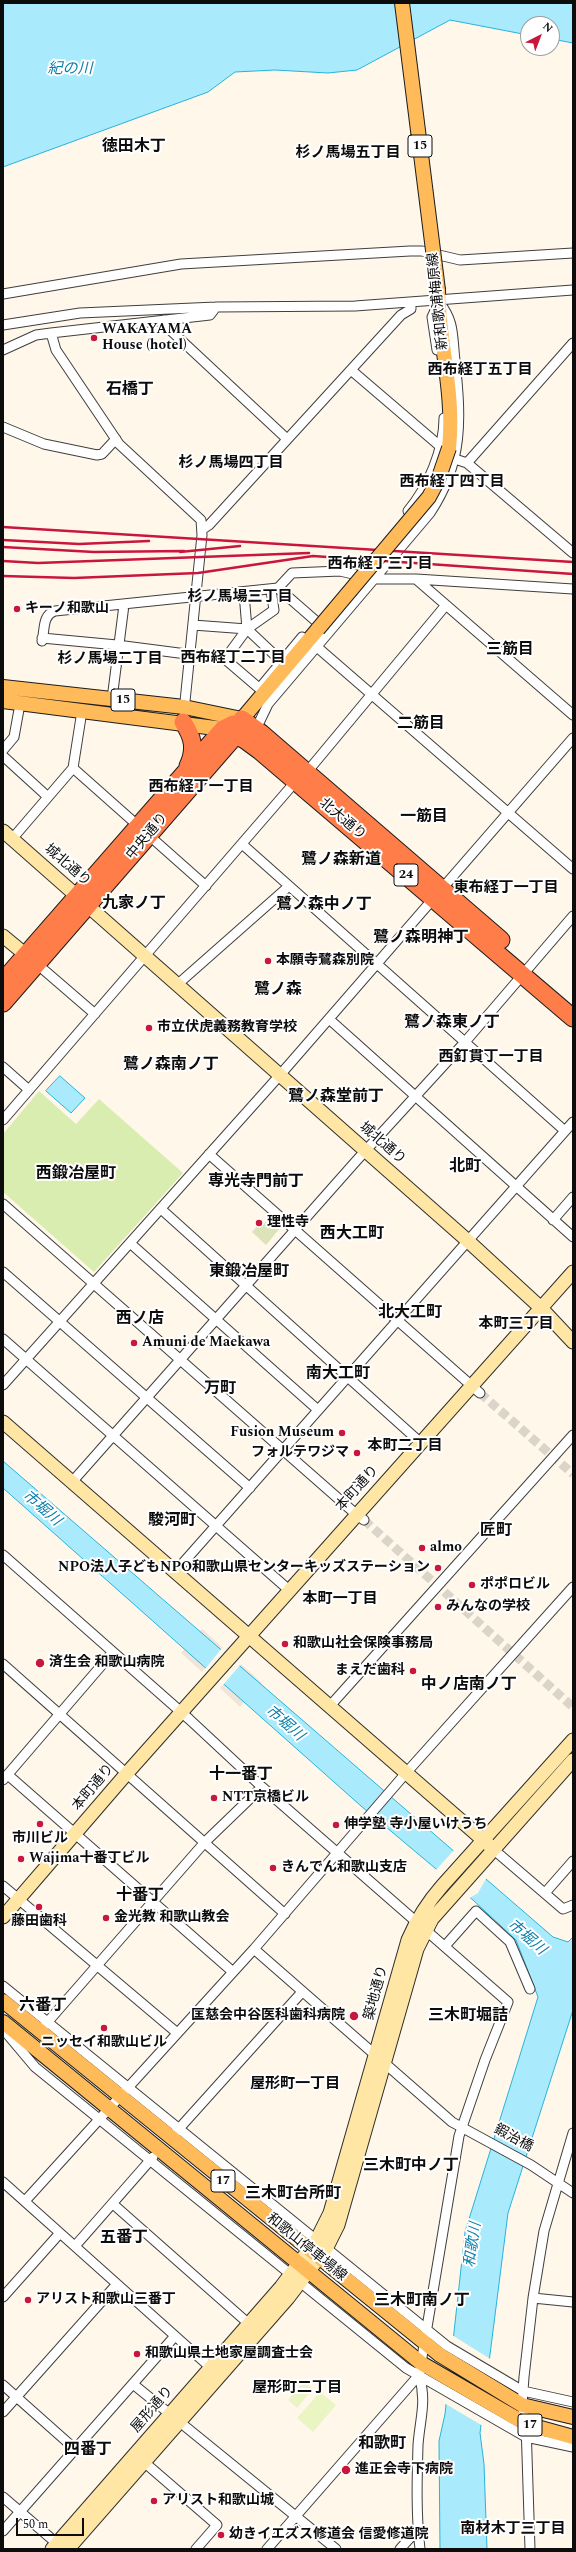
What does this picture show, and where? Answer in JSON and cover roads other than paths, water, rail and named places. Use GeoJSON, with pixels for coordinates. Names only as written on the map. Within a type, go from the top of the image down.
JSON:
{"type":"FeatureCollection","features":[{"type":"Feature","properties":{"kind":"highway"},"geometry":{"type":"LineString","coordinates":[[183,775],[194,751],[184,715]]}},
{"type":"Feature","properties":{"kind":"highway","name":"北大通り"},"geometry":{"type":"LineString","coordinates":[[242,719],[256,729],[301,777],[526,969],[573,1002]]}},
{"type":"Feature","properties":{"kind":"highway","name":"中央通り"},"geometry":{"type":"LineString","coordinates":[[3,1003],[32,960],[242,719]]}},
{"type":"Feature","properties":{"kind":"highway","name":"北大通り"},"geometry":{"type":"LineString","coordinates":[[230,732],[301,777]]}},
{"type":"Feature","properties":{"kind":"highway","name":"中央通り"},"geometry":{"type":"LineString","coordinates":[[143,831],[183,775],[230,732]]}},
{"type":"Feature","properties":{"kind":"highway","name":"中央通り"},"geometry":{"type":"LineString","coordinates":[[3,981],[32,960]]}},
{"type":"Feature","properties":{"kind":"highway","name":"北大通り"},"geometry":{"type":"LineString","coordinates":[[526,969],[573,1018]]}},
{"type":"Feature","properties":{"kind":"main road","name":"新和歌浦梅原線"},"geometry":{"type":"LineString","coordinates":[[242,719],[259,695],[321,628],[429,497],[438,480],[448,451],[451,424],[450,397],[402,3]]}},
{"type":"Feature","properties":{"kind":"main road","name":"15"},"geometry":{"type":"LineString","coordinates":[[3,687],[112,699],[184,715],[230,732]]}},
{"type":"Feature","properties":{"kind":"main road","name":"15"},"geometry":{"type":"LineString","coordinates":[[3,701],[82,711],[242,719]]}},
{"type":"Feature","properties":{"kind":"main road","name":"和歌山停車場線"},"geometry":{"type":"LineString","coordinates":[[3,2001],[44,2026],[175,2133],[314,2255],[446,2352],[523,2398],[573,2417]]}},
{"type":"Feature","properties":{"kind":"main road","name":"和歌山停車場線"},"geometry":{"type":"LineString","coordinates":[[3,2022],[104,2114],[420,2369],[526,2430],[573,2437]]}},
{"type":"Feature","properties":{"kind":"street"},"geometry":{"type":"LineString","coordinates":[[3,294],[181,264],[410,251],[422,251],[460,260],[573,253]]}},
{"type":"Feature","properties":{"kind":"street"},"geometry":{"type":"LineString","coordinates":[[3,325],[80,313],[216,307],[356,306],[411,302],[438,295],[468,296],[573,290]]}},
{"type":"Feature","properties":{"kind":"street"},"geometry":{"type":"LineString","coordinates":[[203,529],[209,525],[401,315],[411,309],[411,302]]}},
{"type":"Feature","properties":{"kind":"street"},"geometry":{"type":"LineString","coordinates":[[3,350],[36,335],[107,325],[210,315],[216,307]]}},
{"type":"Feature","properties":{"kind":"street"},"geometry":{"type":"LineString","coordinates":[[164,320],[167,327],[287,439]]}},
{"type":"Feature","properties":{"kind":"street"},"geometry":{"type":"LineString","coordinates":[[51,333],[56,350],[116,439],[201,520],[203,529],[189,654],[184,715]]}},
{"type":"Feature","properties":{"kind":"street"},"geometry":{"type":"LineString","coordinates":[[467,463],[573,343]]}},
{"type":"Feature","properties":{"kind":"street"},"geometry":{"type":"LineString","coordinates":[[350,370],[448,451],[467,463],[573,554]]}},
{"type":"Feature","properties":{"kind":"street"},"geometry":{"type":"LineString","coordinates":[[3,427],[44,444],[97,455],[102,454],[116,439]]}},
{"type":"Feature","properties":{"kind":"street"},"geometry":{"type":"LineString","coordinates":[[256,729],[268,704],[317,647],[321,628],[356,574],[415,503],[434,466],[448,451]]}},
{"type":"Feature","properties":{"kind":"street"},"geometry":{"type":"LineString","coordinates":[[448,451],[442,496],[430,513],[374,579],[321,628],[281,661],[259,695],[225,658],[117,645],[42,640],[46,618],[50,613],[275,589],[292,573],[340,571],[374,579],[416,579],[573,589]]}},
{"type":"Feature","properties":{"kind":"street"},"geometry":{"type":"LineString","coordinates":[[416,579],[573,715]]}},
{"type":"Feature","properties":{"kind":"street"},"geometry":{"type":"LineString","coordinates":[[275,589],[321,628]]}},
{"type":"Feature","properties":{"kind":"street"},"geometry":{"type":"LineString","coordinates":[[225,658],[247,628],[274,610],[275,589]]}},
{"type":"Feature","properties":{"kind":"street"},"geometry":{"type":"LineString","coordinates":[[244,593],[247,628]]}},
{"type":"Feature","properties":{"kind":"street"},"geometry":{"type":"LineString","coordinates":[[112,699],[117,645],[124,605]]}},
{"type":"Feature","properties":{"kind":"street"},"geometry":{"type":"LineString","coordinates":[[3,1120],[301,777],[446,605]]}},
{"type":"Feature","properties":{"kind":"street"},"geometry":{"type":"LineString","coordinates":[[193,624],[247,628],[281,661]]}},
{"type":"Feature","properties":{"kind":"street"},"geometry":{"type":"LineString","coordinates":[[317,647],[370,694],[510,812],[573,869]]}},
{"type":"Feature","properties":{"kind":"street"},"geometry":{"type":"LineString","coordinates":[[3,750],[14,736],[20,704]]}},
{"type":"Feature","properties":{"kind":"street"},"geometry":{"type":"LineString","coordinates":[[8,835],[48,797],[73,768],[82,711]]}},
{"type":"Feature","properties":{"kind":"street"},"geometry":{"type":"LineString","coordinates":[[3,1385],[378,964],[573,738]]}},
{"type":"Feature","properties":{"kind":"street"},"geometry":{"type":"LineString","coordinates":[[3,756],[48,797]]}},
{"type":"Feature","properties":{"kind":"street"},"geometry":{"type":"LineString","coordinates":[[73,768],[206,886]]}},
{"type":"Feature","properties":{"kind":"street","name":"城北通り"},"geometry":{"type":"LineString","coordinates":[[8,835],[146,955],[468,1241],[541,1308],[573,1342]]}},
{"type":"Feature","properties":{"kind":"street"},"geometry":{"type":"LineString","coordinates":[[242,844],[565,1131]]}},
{"type":"Feature","properties":{"kind":"street"},"geometry":{"type":"LineString","coordinates":[[178,984],[289,886]]}},
{"type":"Feature","properties":{"kind":"street"},"geometry":{"type":"LineString","coordinates":[[72,1482],[294,1230],[414,1096],[465,1042],[573,916]]}},
{"type":"Feature","properties":{"kind":"street"},"geometry":{"type":"LineString","coordinates":[[3,936],[95,1014]]}},
{"type":"Feature","properties":{"kind":"street"},"geometry":{"type":"LineString","coordinates":[[329,1019],[573,1237]]}},
{"type":"Feature","properties":{"kind":"street"},"geometry":{"type":"LineString","coordinates":[[3,1067],[29,1090]]}},
{"type":"Feature","properties":{"kind":"street"},"geometry":{"type":"LineString","coordinates":[[175,1572],[573,1122]]}},
{"type":"Feature","properties":{"kind":"street"},"geometry":{"type":"LineString","coordinates":[[209,1154],[476,1389]]}},
{"type":"Feature","properties":{"kind":"street"},"geometry":{"type":"LineString","coordinates":[[553,1220],[573,1198]]}},
{"type":"Feature","properties":{"kind":"street"},"geometry":{"type":"LineString","coordinates":[[3,1204],[360,1518]]}},
{"type":"Feature","properties":{"kind":"street"},"geometry":{"type":"LineString","coordinates":[[161,1209],[421,1443]]}},
{"type":"Feature","properties":{"kind":"street"},"geometry":{"type":"LineString","coordinates":[[130,1243],[318,1410]]}},
{"type":"Feature","properties":{"kind":"street"},"geometry":{"type":"LineString","coordinates":[[3,1272],[250,1488]]}},
{"type":"Feature","properties":{"kind":"street","name":"本町通り"},"geometry":{"type":"LineString","coordinates":[[3,1917],[128,1772],[182,1713],[289,1590],[360,1518],[421,1443],[476,1389],[541,1308],[573,1272]]}},
{"type":"Feature","properties":{"kind":"street"},"geometry":{"type":"LineString","coordinates":[[3,1340],[289,1590]]}},
{"type":"Feature","properties":{"kind":"street"},"geometry":{"type":"LineString","coordinates":[[3,1422],[329,1707],[406,1772],[489,1853],[545,1893],[563,1909],[573,1905]]}},
{"type":"Feature","properties":{"kind":"street"},"geometry":{"type":"LineString","coordinates":[[329,1707],[573,1435]]}},
{"type":"Feature","properties":{"kind":"street"},"geometry":{"type":"LineString","coordinates":[[5,1559],[113,1652],[262,1787],[508,2002],[461,2128],[420,2369],[424,2394],[418,2444],[418,2529],[420,2549]]}},
{"type":"Feature","properties":{"kind":"street"},"geometry":{"type":"LineString","coordinates":[[25,2201],[124,2092],[176,2032],[254,1949],[406,1772],[573,1587]]}},
{"type":"Feature","properties":{"kind":"street"},"geometry":{"type":"LineString","coordinates":[[113,1652],[5,1777],[75,1834],[233,1972]]}},
{"type":"Feature","properties":{"kind":"street"},"geometry":{"type":"LineString","coordinates":[[3,1664],[128,1772],[285,1914]]}},
{"type":"Feature","properties":{"kind":"street","name":"築地通り"},"geometry":{"type":"LineString","coordinates":[[421,1925],[422,1910],[479,1844],[573,1740]]}},
{"type":"Feature","properties":{"kind":"street","name":"築地通り"},"geometry":{"type":"LineString","coordinates":[[282,2295],[322,2243],[330,2213],[380,2060],[408,1940],[421,1925],[453,1896],[489,1853],[573,1760]]}},
{"type":"Feature","properties":{"kind":"street"},"geometry":{"type":"LineString","coordinates":[[3,1986],[44,2026],[205,1842],[262,1787]]}},
{"type":"Feature","properties":{"kind":"street"},"geometry":{"type":"LineString","coordinates":[[545,1893],[573,1861]]}},
{"type":"Feature","properties":{"kind":"street"},"geometry":{"type":"LineString","coordinates":[[3,1886],[176,2032]]}},
{"type":"Feature","properties":{"kind":"street"},"geometry":{"type":"LineString","coordinates":[[445,1946],[476,1911],[510,1942],[530,1989]]}},
{"type":"Feature","properties":{"kind":"street","name":"鍜治橋"},"geometry":{"type":"LineString","coordinates":[[254,1949],[380,2060],[461,2128],[531,2165],[558,2181],[573,2193]]}},
{"type":"Feature","properties":{"kind":"street"},"geometry":{"type":"LineString","coordinates":[[302,1992],[175,2133],[322,2243],[426,2337]]}},
{"type":"Feature","properties":{"kind":"street"},"geometry":{"type":"LineString","coordinates":[[3,2029],[35,2067],[104,2114]]}},
{"type":"Feature","properties":{"kind":"street"},"geometry":{"type":"LineString","coordinates":[[530,2549],[526,2430],[523,2398],[533,2298],[544,2231],[573,2133]]}},
{"type":"Feature","properties":{"kind":"street"},"geometry":{"type":"LineString","coordinates":[[75,2246],[155,2156]]}},
{"type":"Feature","properties":{"kind":"street"},"geometry":{"type":"LineString","coordinates":[[3,2182],[211,2368]]}},
{"type":"Feature","properties":{"kind":"street"},"geometry":{"type":"LineString","coordinates":[[113,2204],[249,2324]]}},
{"type":"Feature","properties":{"kind":"street"},"geometry":{"type":"LineString","coordinates":[[3,2297],[60,2233]]}},
{"type":"Feature","properties":{"kind":"street"},"geometry":{"type":"LineString","coordinates":[[3,2412],[117,2284]]}},
{"type":"Feature","properties":{"kind":"street","name":"屋形通り"},"geometry":{"type":"LineString","coordinates":[[60,2548],[144,2462],[211,2368],[249,2324],[282,2295]]}},
{"type":"Feature","properties":{"kind":"street","name":"屋形通り"},"geometry":{"type":"LineString","coordinates":[[60,2548],[282,2295]]}},
{"type":"Feature","properties":{"kind":"street"},"geometry":{"type":"LineString","coordinates":[[533,2298],[573,2302]]}},
{"type":"Feature","properties":{"kind":"street"},"geometry":{"type":"LineString","coordinates":[[3,2531],[175,2336]]}},
{"type":"Feature","properties":{"kind":"street"},"geometry":{"type":"LineString","coordinates":[[266,2549],[420,2369]]}},
{"type":"Feature","properties":{"kind":"street"},"geometry":{"type":"LineString","coordinates":[[133,2384],[174,2419],[336,2549]]}},
{"type":"Feature","properties":{"kind":"street"},"geometry":{"type":"LineString","coordinates":[[3,2385],[75,2449]]}},
{"type":"Feature","properties":{"kind":"street"},"geometry":{"type":"LineString","coordinates":[[523,2398],[573,2402]]}},
{"type":"Feature","properties":{"kind":"street"},"geometry":{"type":"LineString","coordinates":[[526,2430],[573,2447]]}},
{"type":"Feature","properties":{"kind":"street"},"geometry":{"type":"LineString","coordinates":[[144,2462],[217,2525],[196,2549]]}},
{"type":"Feature","properties":{"kind":"street"},"geometry":{"type":"LineString","coordinates":[[3,2497],[60,2548]]}},
{"type":"Feature","properties":{"kind":"street"},"geometry":{"type":"LineString","coordinates":[[400,2549],[418,2529]]}},
{"type":"Feature","properties":{"kind":"water","name":"紀の川"},"geometry":{"type":"Polygon","coordinates":[[[3,3],[573,3],[573,43],[560,41],[560,16],[520,16],[520,33],[450,20],[357,70],[328,73],[275,70],[235,72],[208,92],[3,167],[3,3]]]}},
{"type":"Feature","properties":{"kind":"water"},"geometry":{"type":"Polygon","coordinates":[[[60,1076],[85,1098],[71,1113],[46,1091],[60,1076]]]}},
{"type":"Feature","properties":{"kind":"water"},"geometry":{"type":"Polygon","coordinates":[[[3,1461],[553,1937],[568,1942],[573,1937],[573,2010],[508,2213],[480,2433],[484,2464],[487,2549],[440,2549],[439,2441],[445,2414],[465,2232],[538,1997],[516,1940],[473,1900],[361,1806],[3,1488],[3,1461]]]}},
{"type":"Feature","properties":{"kind":"tunnel"},"geometry":{"type":"LineString","coordinates":[[480,1393],[573,1474]]}},
{"type":"Feature","properties":{"kind":"tunnel"},"geometry":{"type":"LineString","coordinates":[[364,1520],[573,1707]]}},
{"type":"Feature","properties":{"kind":"railway"},"geometry":{"type":"LineString","coordinates":[[3,527],[573,562]]}},
{"type":"Feature","properties":{"kind":"railway"},"geometry":{"type":"LineString","coordinates":[[3,540],[79,544],[149,541]]}},
{"type":"Feature","properties":{"kind":"railway"},"geometry":{"type":"LineString","coordinates":[[180,552],[240,546]]}},
{"type":"Feature","properties":{"kind":"railway"},"geometry":{"type":"LineString","coordinates":[[3,547],[94,552],[184,551]]}},
{"type":"Feature","properties":{"kind":"railway"},"geometry":{"type":"LineString","coordinates":[[3,561],[38,563],[309,553]]}},
{"type":"Feature","properties":{"kind":"railway"},"geometry":{"type":"LineString","coordinates":[[3,576],[74,578],[198,573],[313,556],[573,574]]}},
{"type":"Feature","properties":{"kind":"place","name":"WAKAYAMA House (hotel)"},"geometry":{"type":"Point","coordinates":[94,338]}},
{"type":"Feature","properties":{"kind":"place","name":"キーノ和歌山"},"geometry":{"type":"Point","coordinates":[17,609]}},
{"type":"Feature","properties":{"kind":"place","name":"本願寺鷺森別院"},"geometry":{"type":"Point","coordinates":[268,961]}},
{"type":"Feature","properties":{"kind":"place","name":"市立伏虎義務教育学校"},"geometry":{"type":"Point","coordinates":[149,1028]}},
{"type":"Feature","properties":{"kind":"place","name":"理性寺"},"geometry":{"type":"Point","coordinates":[259,1223]}},
{"type":"Feature","properties":{"kind":"place","name":"Amuni de Maekawa"},"geometry":{"type":"Point","coordinates":[134,1343]}},
{"type":"Feature","properties":{"kind":"place","name":"Fusion Museum"},"geometry":{"type":"Point","coordinates":[342,1433]}},
{"type":"Feature","properties":{"kind":"place","name":"フォルテワジマ"},"geometry":{"type":"Point","coordinates":[357,1453]}},
{"type":"Feature","properties":{"kind":"place","name":"almo"},"geometry":{"type":"Point","coordinates":[422,1548]}},
{"type":"Feature","properties":{"kind":"place","name":"NPO法人子どもNPO和歌山県センターキッズステーション"},"geometry":{"type":"Point","coordinates":[438,1568]}},
{"type":"Feature","properties":{"kind":"place","name":"ポポロビル"},"geometry":{"type":"Point","coordinates":[472,1585]}},
{"type":"Feature","properties":{"kind":"place","name":"みんなの学校"},"geometry":{"type":"Point","coordinates":[438,1607]}},
{"type":"Feature","properties":{"kind":"place","name":"和歌山社会保険事務局"},"geometry":{"type":"Point","coordinates":[285,1644]}},
{"type":"Feature","properties":{"kind":"place","name":"済生会 和歌山病院"},"geometry":{"type":"Point","coordinates":[40,1663]}},
{"type":"Feature","properties":{"kind":"place","name":"まえだ歯科"},"geometry":{"type":"Point","coordinates":[413,1671]}},
{"type":"Feature","properties":{"kind":"place","name":"NTT京橋ビル"},"geometry":{"type":"Point","coordinates":[214,1798]}},
{"type":"Feature","properties":{"kind":"place","name":"市川ビル"},"geometry":{"type":"Point","coordinates":[40,1824]}},
{"type":"Feature","properties":{"kind":"place","name":"伸学塾 寺小屋いけうち"},"geometry":{"type":"Point","coordinates":[336,1825]}},
{"type":"Feature","properties":{"kind":"place","name":"Wajima十番丁ビル"},"geometry":{"type":"Point","coordinates":[21,1859]}},
{"type":"Feature","properties":{"kind":"place","name":"きんでん和歌山支店"},"geometry":{"type":"Point","coordinates":[273,1868]}},
{"type":"Feature","properties":{"kind":"place","name":"藤田歯科"},"geometry":{"type":"Point","coordinates":[39,1907]}},
{"type":"Feature","properties":{"kind":"place","name":"金光教 和歌山教会"},"geometry":{"type":"Point","coordinates":[106,1918]}},
{"type":"Feature","properties":{"kind":"place","name":"匡慈会中谷医科歯科病院"},"geometry":{"type":"Point","coordinates":[354,2016]}},
{"type":"Feature","properties":{"kind":"place","name":"ニッセイ和歌山ビル"},"geometry":{"type":"Point","coordinates":[104,2028]}},
{"type":"Feature","properties":{"kind":"place","name":"アリスト和歌山三番丁"},"geometry":{"type":"Point","coordinates":[28,2300]}},
{"type":"Feature","properties":{"kind":"place","name":"和歌山県土地家屋調査士会"},"geometry":{"type":"Point","coordinates":[137,2354]}},
{"type":"Feature","properties":{"kind":"place","name":"進正会寺下病院"},"geometry":{"type":"Point","coordinates":[346,2470]}},
{"type":"Feature","properties":{"kind":"place","name":"アリスト和歌山城"},"geometry":{"type":"Point","coordinates":[154,2501]}},
{"type":"Feature","properties":{"kind":"place","name":"幼きイエズス修道会 信愛修道院"},"geometry":{"type":"Point","coordinates":[221,2535]}},
{"type":"Feature","properties":{"kind":"district","name":"徳田木丁"},"geometry":{"type":"Point","coordinates":[134,148]}},
{"type":"Feature","properties":{"kind":"district","name":"杉ノ馬場五丁目"},"geometry":{"type":"Point","coordinates":[348,154]}},
{"type":"Feature","properties":{"kind":"district","name":"西布経丁五丁目"},"geometry":{"type":"Point","coordinates":[480,371]}},
{"type":"Feature","properties":{"kind":"district","name":"石橋丁"},"geometry":{"type":"Point","coordinates":[130,391]}},
{"type":"Feature","properties":{"kind":"district","name":"杉ノ馬場四丁目"},"geometry":{"type":"Point","coordinates":[231,464]}},
{"type":"Feature","properties":{"kind":"district","name":"西布経丁四丁目"},"geometry":{"type":"Point","coordinates":[452,483]}},
{"type":"Feature","properties":{"kind":"district","name":"西布経丁三丁目"},"geometry":{"type":"Point","coordinates":[380,565]}},
{"type":"Feature","properties":{"kind":"district","name":"杉ノ馬場三丁目"},"geometry":{"type":"Point","coordinates":[240,598]}},
{"type":"Feature","properties":{"kind":"district","name":"三筋目"},"geometry":{"type":"Point","coordinates":[510,651]}},
{"type":"Feature","properties":{"kind":"district","name":"西布経丁二丁目"},"geometry":{"type":"Point","coordinates":[233,659]}},
{"type":"Feature","properties":{"kind":"district","name":"杉ノ馬場二丁目"},"geometry":{"type":"Point","coordinates":[110,660]}},
{"type":"Feature","properties":{"kind":"district","name":"二筋目"},"geometry":{"type":"Point","coordinates":[421,725]}},
{"type":"Feature","properties":{"kind":"district","name":"西布経丁一丁目"},"geometry":{"type":"Point","coordinates":[201,788]}},
{"type":"Feature","properties":{"kind":"district","name":"一筋目"},"geometry":{"type":"Point","coordinates":[424,818]}},
{"type":"Feature","properties":{"kind":"district","name":"鷺ノ森新道"},"geometry":{"type":"Point","coordinates":[341,861]}},
{"type":"Feature","properties":{"kind":"district","name":"東布経丁一丁目"},"geometry":{"type":"Point","coordinates":[506,889]}},
{"type":"Feature","properties":{"kind":"district","name":"九家ノ丁"},"geometry":{"type":"Point","coordinates":[134,905]}},
{"type":"Feature","properties":{"kind":"district","name":"鷺ノ森中ノ丁"},"geometry":{"type":"Point","coordinates":[324,906]}},
{"type":"Feature","properties":{"kind":"district","name":"鷺ノ森明神丁"},"geometry":{"type":"Point","coordinates":[421,939]}},
{"type":"Feature","properties":{"kind":"district","name":"鷺ノ森"},"geometry":{"type":"Point","coordinates":[278,991]}},
{"type":"Feature","properties":{"kind":"district","name":"鷺ノ森東ノ丁"},"geometry":{"type":"Point","coordinates":[452,1024]}},
{"type":"Feature","properties":{"kind":"district","name":"西釘貫丁一丁目"},"geometry":{"type":"Point","coordinates":[491,1058]}},
{"type":"Feature","properties":{"kind":"district","name":"鷺ノ森南ノ丁"},"geometry":{"type":"Point","coordinates":[171,1066]}},
{"type":"Feature","properties":{"kind":"district","name":"鷺ノ森堂前丁"},"geometry":{"type":"Point","coordinates":[336,1098]}},
{"type":"Feature","properties":{"kind":"district","name":"北町"},"geometry":{"type":"Point","coordinates":[465,1168]}},
{"type":"Feature","properties":{"kind":"district","name":"西鍛冶屋町"},"geometry":{"type":"Point","coordinates":[76,1175]}},
{"type":"Feature","properties":{"kind":"district","name":"専光寺門前丁"},"geometry":{"type":"Point","coordinates":[256,1183]}},
{"type":"Feature","properties":{"kind":"district","name":"西大工町"},"geometry":{"type":"Point","coordinates":[352,1235]}},
{"type":"Feature","properties":{"kind":"district","name":"東鍛冶屋町"},"geometry":{"type":"Point","coordinates":[249,1273]}},
{"type":"Feature","properties":{"kind":"district","name":"北大工町"},"geometry":{"type":"Point","coordinates":[410,1314]}},
{"type":"Feature","properties":{"kind":"district","name":"西ノ店"},"geometry":{"type":"Point","coordinates":[140,1320]}},
{"type":"Feature","properties":{"kind":"district","name":"本町三丁目"},"geometry":{"type":"Point","coordinates":[516,1325]}},
{"type":"Feature","properties":{"kind":"district","name":"南大工町"},"geometry":{"type":"Point","coordinates":[338,1375]}},
{"type":"Feature","properties":{"kind":"district","name":"万町"},"geometry":{"type":"Point","coordinates":[220,1390]}},
{"type":"Feature","properties":{"kind":"district","name":"本町二丁目"},"geometry":{"type":"Point","coordinates":[405,1447]}},
{"type":"Feature","properties":{"kind":"district","name":"駿河町"},"geometry":{"type":"Point","coordinates":[172,1522]}},
{"type":"Feature","properties":{"kind":"district","name":"匠町"},"geometry":{"type":"Point","coordinates":[496,1532]}},
{"type":"Feature","properties":{"kind":"district","name":"本町一丁目"},"geometry":{"type":"Point","coordinates":[340,1600]}},
{"type":"Feature","properties":{"kind":"district","name":"中ノ店南ノ丁"},"geometry":{"type":"Point","coordinates":[469,1686]}},
{"type":"Feature","properties":{"kind":"district","name":"十一番丁"},"geometry":{"type":"Point","coordinates":[241,1776]}},
{"type":"Feature","properties":{"kind":"district","name":"十番丁"},"geometry":{"type":"Point","coordinates":[140,1897]}},
{"type":"Feature","properties":{"kind":"district","name":"六番丁"},"geometry":{"type":"Point","coordinates":[43,2007]}},
{"type":"Feature","properties":{"kind":"district","name":"三木町堀詰"},"geometry":{"type":"Point","coordinates":[468,2017]}},
{"type":"Feature","properties":{"kind":"district","name":"屋形町一丁目"},"geometry":{"type":"Point","coordinates":[295,2085]}},
{"type":"Feature","properties":{"kind":"district","name":"三木町中ノ丁"},"geometry":{"type":"Point","coordinates":[411,2167]}},
{"type":"Feature","properties":{"kind":"district","name":"三木町台所町"},"geometry":{"type":"Point","coordinates":[293,2195]}},
{"type":"Feature","properties":{"kind":"district","name":"五番丁"},"geometry":{"type":"Point","coordinates":[124,2239]}},
{"type":"Feature","properties":{"kind":"district","name":"三木町南ノ丁"},"geometry":{"type":"Point","coordinates":[422,2302]}},
{"type":"Feature","properties":{"kind":"district","name":"屋形町二丁目"},"geometry":{"type":"Point","coordinates":[297,2389]}},
{"type":"Feature","properties":{"kind":"district","name":"和歌町"},"geometry":{"type":"Point","coordinates":[382,2445]}},
{"type":"Feature","properties":{"kind":"district","name":"四番丁"},"geometry":{"type":"Point","coordinates":[88,2451]}},
{"type":"Feature","properties":{"kind":"district","name":"南材木丁三丁目"},"geometry":{"type":"Point","coordinates":[513,2530]}},
{"type":"Feature","properties":{"kind":"water label","name":"市堀川"},"geometry":{"type":"Point","coordinates":[41,1509]}},
{"type":"Feature","properties":{"kind":"water label","name":"市堀川"},"geometry":{"type":"Point","coordinates":[284,1724]}},
{"type":"Feature","properties":{"kind":"water label","name":"市堀川"},"geometry":{"type":"Point","coordinates":[526,1938]}},
{"type":"Feature","properties":{"kind":"water label","name":"和歌川"},"geometry":{"type":"Point","coordinates":[474,2245]}}]}
